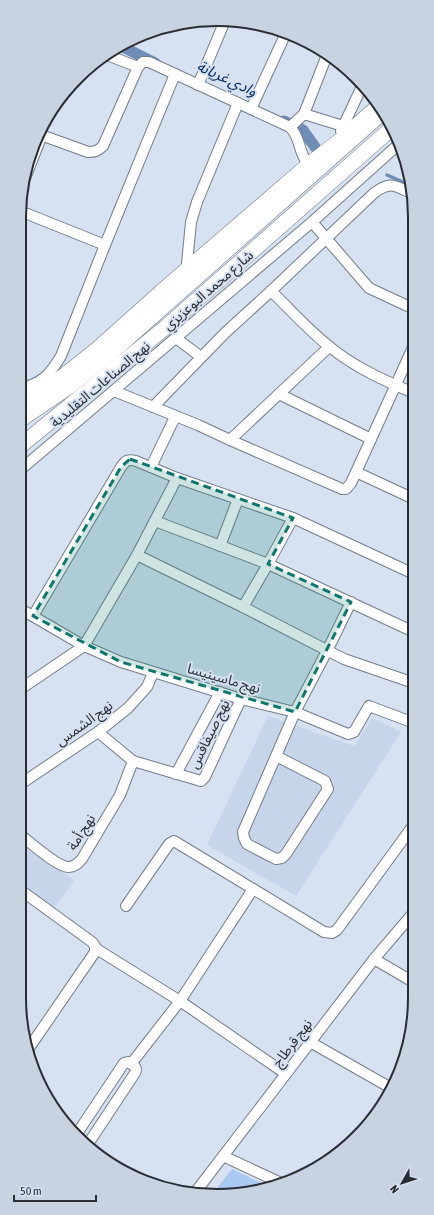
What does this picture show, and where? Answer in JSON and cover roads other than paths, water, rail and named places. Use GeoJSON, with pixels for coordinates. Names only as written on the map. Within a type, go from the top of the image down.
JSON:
{"type":"FeatureCollection","features":[{"type":"Feature","properties":{"kind":"highway","name":"شارع محمد البوعزيزي"},"geometry":{"type":"LineString","coordinates":[[26,416],[70,386],[110,354],[342,143],[378,115]]}},
{"type":"Feature","properties":{"kind":"highway","name":"شارع محمد البوعزيزي"},"geometry":{"type":"LineString","coordinates":[[26,441],[166,327],[389,135]]}},
{"type":"Feature","properties":{"kind":"main road"},"geometry":{"type":"LineString","coordinates":[[26,400],[53,383],[97,348],[308,164],[342,143],[374,108]]}},
{"type":"Feature","properties":{"kind":"street"},"geometry":{"type":"LineString","coordinates":[[198,85],[223,26]]}},
{"type":"Feature","properties":{"kind":"street"},"geometry":{"type":"LineString","coordinates":[[252,109],[284,38]]}},
{"type":"Feature","properties":{"kind":"street"},"geometry":{"type":"LineString","coordinates":[[113,57],[138,67]]}},
{"type":"Feature","properties":{"kind":"street"},"geometry":{"type":"LineString","coordinates":[[290,127],[304,114],[325,60]]}},
{"type":"Feature","properties":{"kind":"street"},"geometry":{"type":"LineString","coordinates":[[45,136],[88,152],[99,150],[103,146],[138,67],[143,62],[151,62],[290,127],[296,134],[299,141],[300,152],[308,164]]}},
{"type":"Feature","properties":{"kind":"street"},"geometry":{"type":"LineString","coordinates":[[26,388],[34,385],[43,379],[53,369],[61,356],[175,74]]}},
{"type":"Feature","properties":{"kind":"street"},"geometry":{"type":"LineString","coordinates":[[342,143],[338,136],[360,90]]}},
{"type":"Feature","properties":{"kind":"street"},"geometry":{"type":"LineString","coordinates":[[186,286],[186,269],[191,222],[197,202],[238,103]]}},
{"type":"Feature","properties":{"kind":"street"},"geometry":{"type":"LineString","coordinates":[[304,114],[343,126]]}},
{"type":"Feature","properties":{"kind":"street","name":"نهج الصناعات التقليدية"},"geometry":{"type":"LineString","coordinates":[[26,465],[312,222],[395,148]]}},
{"type":"Feature","properties":{"kind":"street"},"geometry":{"type":"LineString","coordinates":[[153,407],[225,333],[383,186],[390,185],[406,191]]}},
{"type":"Feature","properties":{"kind":"street"},"geometry":{"type":"LineString","coordinates":[[26,213],[105,245]]}},
{"type":"Feature","properties":{"kind":"street"},"geometry":{"type":"LineString","coordinates":[[312,222],[368,288],[408,306]]}},
{"type":"Feature","properties":{"kind":"street"},"geometry":{"type":"LineString","coordinates":[[271,291],[329,347],[350,361],[408,390]]}},
{"type":"Feature","properties":{"kind":"street"},"geometry":{"type":"LineString","coordinates":[[176,338],[201,357]]}},
{"type":"Feature","properties":{"kind":"street"},"geometry":{"type":"LineString","coordinates":[[230,440],[329,347]]}},
{"type":"Feature","properties":{"kind":"street"},"geometry":{"type":"LineString","coordinates":[[114,391],[198,425],[342,489],[346,489],[349,487],[408,359]]}},
{"type":"Feature","properties":{"kind":"street"},"geometry":{"type":"LineString","coordinates":[[279,394],[371,439]]}},
{"type":"Feature","properties":{"kind":"street"},"geometry":{"type":"LineString","coordinates":[[151,467],[175,416]]}},
{"type":"Feature","properties":{"kind":"street"},"geometry":{"type":"LineString","coordinates":[[34,616],[125,461],[130,459],[177,478],[293,518],[408,571]]}},
{"type":"Feature","properties":{"kind":"street"},"geometry":{"type":"LineString","coordinates":[[356,472],[408,496]]}},
{"type":"Feature","properties":{"kind":"street"},"geometry":{"type":"LineString","coordinates":[[26,685],[84,646],[136,556],[177,478]]}},
{"type":"Feature","properties":{"kind":"street"},"geometry":{"type":"LineString","coordinates":[[220,546],[238,499]]}},
{"type":"Feature","properties":{"kind":"street"},"geometry":{"type":"LineString","coordinates":[[243,607],[293,518]]}},
{"type":"Feature","properties":{"kind":"street"},"geometry":{"type":"LineString","coordinates":[[155,521],[268,564],[408,629]]}},
{"type":"Feature","properties":{"kind":"street"},"geometry":{"type":"LineString","coordinates":[[136,556],[243,607],[344,659],[408,681]]}},
{"type":"Feature","properties":{"kind":"street"},"geometry":{"type":"LineString","coordinates":[[276,756],[325,782],[328,789],[286,854],[282,858],[276,859],[247,844],[243,832],[295,712],[328,651],[351,602]]}},
{"type":"Feature","properties":{"kind":"street","name":"نهج ماسينيسا"},"geometry":{"type":"LineString","coordinates":[[26,612],[84,646],[121,662],[242,699],[295,712],[348,734],[354,732],[369,706],[408,721]]}},
{"type":"Feature","properties":{"kind":"street","name":"نهج الشمس"},"geometry":{"type":"LineString","coordinates":[[26,780],[98,732],[128,708],[147,687],[153,673]]}},
{"type":"Feature","properties":{"kind":"street"},"geometry":{"type":"LineString","coordinates":[[176,774],[220,692]]}},
{"type":"Feature","properties":{"kind":"street","name":"نهج صيفاقس"},"geometry":{"type":"LineString","coordinates":[[98,732],[133,761],[201,781],[205,777],[242,699]]}},
{"type":"Feature","properties":{"kind":"street","name":"نهج أمة"},"geometry":{"type":"LineString","coordinates":[[26,839],[60,866],[69,868],[76,865],[82,859],[120,795],[133,761]]}},
{"type":"Feature","properties":{"kind":"street"},"geometry":{"type":"LineString","coordinates":[[126,906],[169,844],[174,841],[324,932],[332,933],[337,930],[408,833]]}},
{"type":"Feature","properties":{"kind":"street"},"geometry":{"type":"LineString","coordinates":[[132,1064],[180,1001],[253,889]]}},
{"type":"Feature","properties":{"kind":"street"},"geometry":{"type":"LineString","coordinates":[[26,894],[92,942],[96,952],[32,1044]]}},
{"type":"Feature","properties":{"kind":"street","name":"نهج قرطاج"},"geometry":{"type":"LineString","coordinates":[[199,1188],[374,959],[408,919]]}},
{"type":"Feature","properties":{"kind":"street"},"geometry":{"type":"LineString","coordinates":[[95,948],[180,1001],[286,1074]]}},
{"type":"Feature","properties":{"kind":"street"},"geometry":{"type":"LineString","coordinates":[[374,959],[408,980]]}},
{"type":"Feature","properties":{"kind":"street"},"geometry":{"type":"LineString","coordinates":[[310,1042],[386,1085]]}},
{"type":"Feature","properties":{"kind":"street"},"geometry":{"type":"LineString","coordinates":[[79,1130],[124,1063],[128,1062],[132,1064],[136,1068],[135,1073],[90,1141]]}},
{"type":"Feature","properties":{"kind":"street"},"geometry":{"type":"LineString","coordinates":[[223,1156],[273,1180]]}},
{"type":"Feature","properties":{"kind":"waterway","name":"وادي غريانة"},"geometry":{"type":"LineString","coordinates":[[127,49],[155,63]]}},
{"type":"Feature","properties":{"kind":"waterway","name":"وادي غريانة"},"geometry":{"type":"LineString","coordinates":[[284,121],[303,130],[315,147]]}},
{"type":"Feature","properties":{"kind":"waterway","name":"وادي غريانة"},"geometry":{"type":"LineString","coordinates":[[387,175],[404,183]]}}]}
